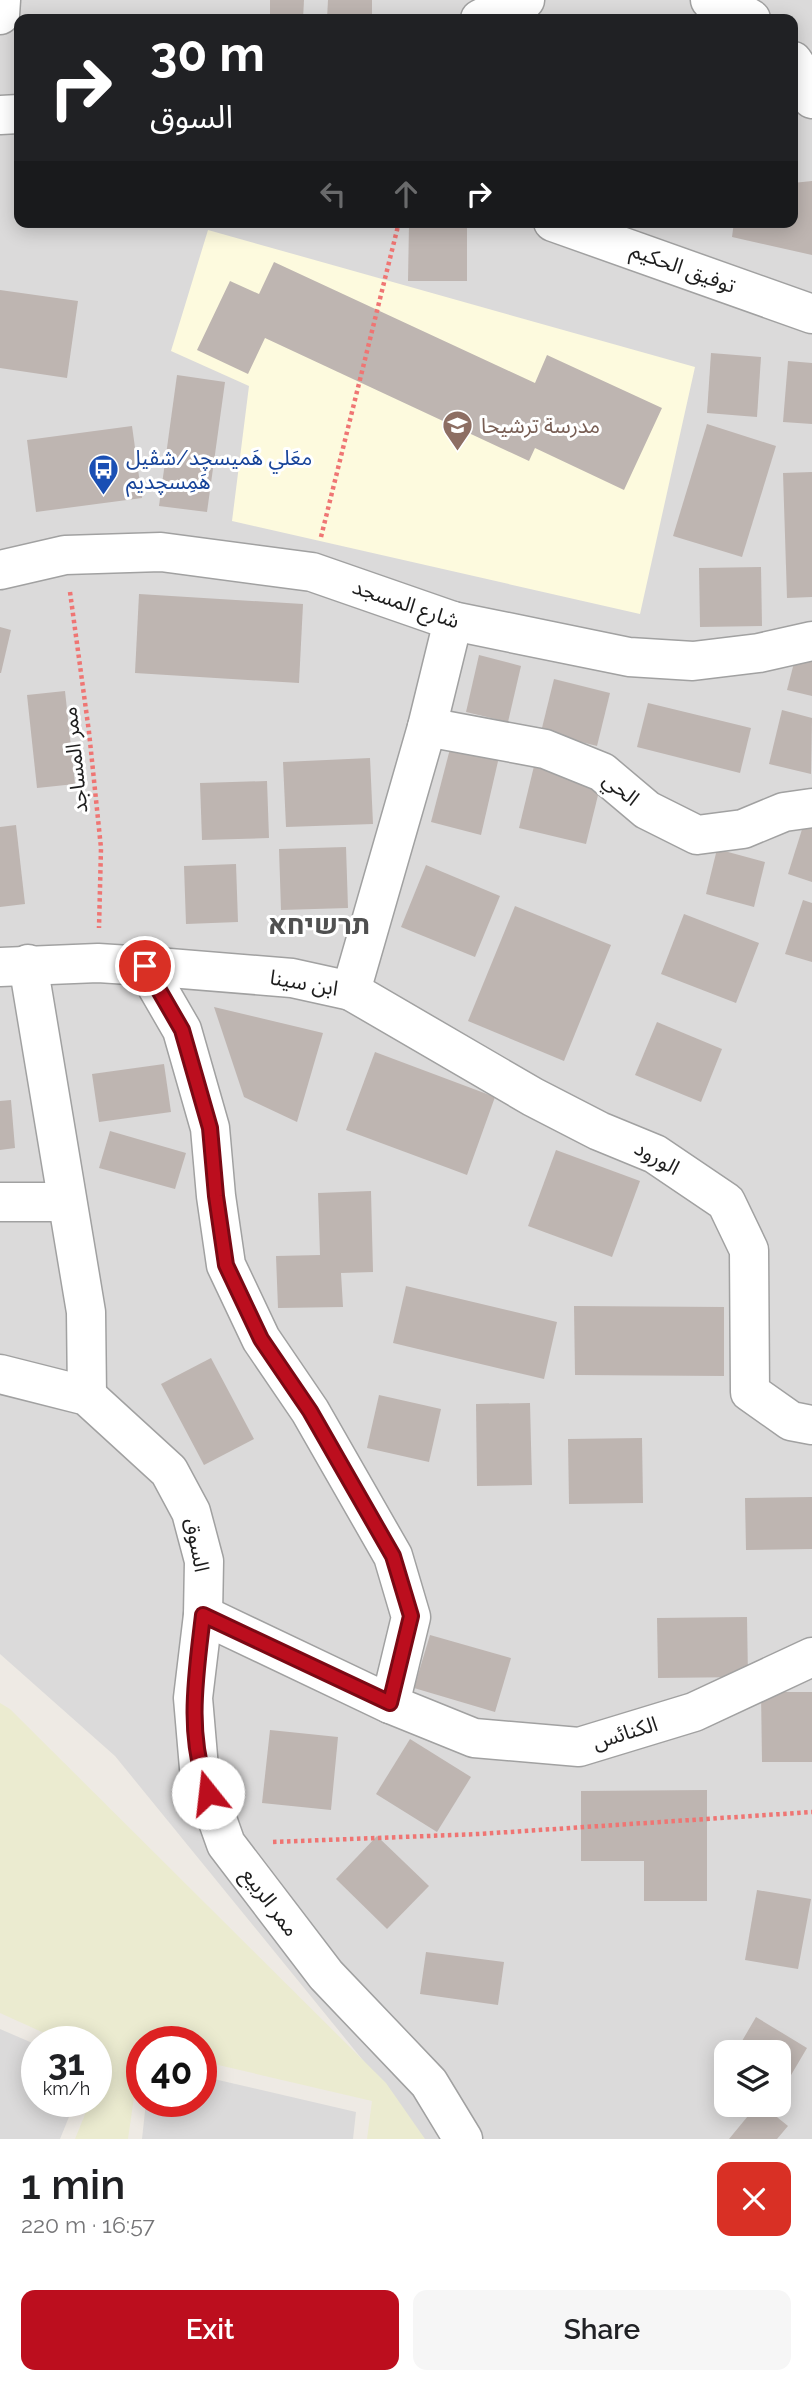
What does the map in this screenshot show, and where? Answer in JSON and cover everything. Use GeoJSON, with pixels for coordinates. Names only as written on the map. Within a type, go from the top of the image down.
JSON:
{"type":"FeatureCollection","features":[{"type":"Feature","properties":{"kind":"street"},"geometry":{"type":"LineString","coordinates":[[0,15],[1,0]]}},
{"type":"Feature","properties":{"kind":"street"},"geometry":{"type":"LineString","coordinates":[[490,14],[525,0]]}},
{"type":"Feature","properties":{"kind":"street"},"geometry":{"type":"LineString","coordinates":[[710,0],[743,14]]}},
{"type":"Feature","properties":{"kind":"street"},"geometry":{"type":"LineString","coordinates":[[798,68],[808,83],[812,99]]}},
{"type":"Feature","properties":{"kind":"street","name":"توفيق الحكيم"},"geometry":{"type":"LineString","coordinates":[[570,228],[812,314]]}},
{"type":"Feature","properties":{"kind":"street","name":"شارع المسجد"},"geometry":{"type":"LineString","coordinates":[[0,570],[65,555],[161,552],[312,572],[453,621],[629,657],[693,661],[760,653],[812,641]]}},
{"type":"Feature","properties":{"kind":"street","name":"ابن سينا"},"geometry":{"type":"LineString","coordinates":[[14,965],[98,963],[145,966],[292,978],[351,991],[426,727],[453,621]]}},
{"type":"Feature","properties":{"kind":"street","name":"الحي"},"geometry":{"type":"LineString","coordinates":[[426,727],[545,749],[602,772],[647,810],[697,835],[743,829],[784,813],[812,808]]}},
{"type":"Feature","properties":{"kind":"street"},"geometry":{"type":"LineString","coordinates":[[14,965],[67,1202],[86,1312],[87,1396]]}},
{"type":"Feature","properties":{"kind":"street"},"geometry":{"type":"LineString","coordinates":[[145,966],[182,1030],[210,1128],[226,1265],[261,1339],[303,1400],[393,1556],[411,1616],[390,1703],[203,1615]]}},
{"type":"Feature","properties":{"kind":"street","name":"الورود"},"geometry":{"type":"LineString","coordinates":[[351,991],[533,1097],[599,1131],[655,1154],[726,1202],[749,1250],[750,1392],[791,1422],[812,1425]]}},
{"type":"Feature","properties":{"kind":"street"},"geometry":{"type":"LineString","coordinates":[[0,1202],[67,1202]]}},
{"type":"Feature","properties":{"kind":"street","name":"السوق"},"geometry":{"type":"LineString","coordinates":[[0,1374],[87,1396],[169,1471],[191,1512],[204,1561],[203,1615]]}},
{"type":"Feature","properties":{"kind":"street","name":"ممر الربيع"},"geometry":{"type":"LineString","coordinates":[[203,1615],[193,1698],[199,1768],[226,1844],[326,1975],[429,2083],[463,2139]]}},
{"type":"Feature","properties":{"kind":"street","name":"الكنائس"},"geometry":{"type":"LineString","coordinates":[[390,1703],[474,1738],[579,1747],[694,1712],[812,1657]]}},
{"type":"Feature","properties":{"kind":"path"},"geometry":{"type":"LineString","coordinates":[[312,572],[398,228]]}},
{"type":"Feature","properties":{"kind":"path","name":"ممر المساجد"},"geometry":{"type":"LineString","coordinates":[[65,555],[89,732],[100,848],[98,963]]}},
{"type":"Feature","properties":{"kind":"path"},"geometry":{"type":"LineString","coordinates":[[226,1844],[479,1834],[812,1812]]}},
{"type":"Feature","properties":{"kind":"shaded area"},"geometry":{"type":"Polygon","coordinates":[[[0,0],[812,0],[812,2139],[415,2139],[388,2091],[115,1756],[0,1654],[0,0]]]}},
{"type":"Feature","properties":{"kind":"shaded area","name":"مدرسة ترشيحا"},"geometry":{"type":"Polygon","coordinates":[[[208,230],[695,367],[640,614],[232,521],[249,386],[171,351],[208,230]]]}},
{"type":"Feature","properties":{"kind":"shaded area"},"geometry":{"type":"Polygon","coordinates":[[[0,2029],[21,2038],[21,2117],[69,2117],[60,2139],[0,2139],[0,2029]]]}},
{"type":"Feature","properties":{"kind":"shaded area"},"geometry":{"type":"Polygon","coordinates":[[[217,2080],[356,2112],[353,2139],[142,2139],[144,2117],[217,2117],[217,2080]]]}},
{"type":"Feature","properties":{"kind":"green space"},"geometry":{"type":"Polygon","coordinates":[[[0,1703],[10,1709],[386,2083],[425,2139],[367,2139],[372,2101],[217,2065],[217,2026],[126,2026],[126,2117],[131,2117],[128,2139],[75,2139],[84,2117],[112,2117],[112,2026],[29,2026],[0,2013],[0,1703]]]}},
{"type":"Feature","properties":{"kind":"building"},"geometry":{"type":"Polygon","coordinates":[[[270,0],[304,0],[303,14],[270,14],[270,0]]]}},
{"type":"Feature","properties":{"kind":"building"},"geometry":{"type":"Polygon","coordinates":[[[328,0],[372,0],[372,14],[327,14],[328,0]]]}},
{"type":"Feature","properties":{"kind":"building"},"geometry":{"type":"Polygon","coordinates":[[[812,181],[812,255],[732,237],[733,228],[798,228],[798,182],[812,181]]]}},
{"type":"Feature","properties":{"kind":"building"},"geometry":{"type":"Polygon","coordinates":[[[409,228],[467,228],[467,281],[408,281],[409,228]]]}},
{"type":"Feature","properties":{"kind":"building"},"geometry":{"type":"Polygon","coordinates":[[[274,262],[535,383],[547,355],[662,408],[624,490],[535,448],[529,461],[265,338],[248,374],[197,350],[230,281],[259,294],[274,262]]]}},
{"type":"Feature","properties":{"kind":"building"},"geometry":{"type":"Polygon","coordinates":[[[0,290],[78,301],[67,378],[0,368],[0,290]]]}},
{"type":"Feature","properties":{"kind":"building"},"geometry":{"type":"Polygon","coordinates":[[[711,353],[761,357],[757,417],[707,413],[711,353]]]}},
{"type":"Feature","properties":{"kind":"building"},"geometry":{"type":"Polygon","coordinates":[[[788,361],[812,363],[812,424],[783,422],[788,361]]]}},
{"type":"Feature","properties":{"kind":"building"},"geometry":{"type":"Polygon","coordinates":[[[177,375],[225,382],[207,512],[159,506],[177,375]]]}},
{"type":"Feature","properties":{"kind":"building"},"geometry":{"type":"Polygon","coordinates":[[[707,424],[776,446],[742,557],[673,536],[707,424]]]}},
{"type":"Feature","properties":{"kind":"building"},"geometry":{"type":"Polygon","coordinates":[[[132,426],[142,498],[36,512],[27,440],[132,426]]]}},
{"type":"Feature","properties":{"kind":"building"},"geometry":{"type":"Polygon","coordinates":[[[812,472],[812,597],[787,598],[783,473],[812,472]]]}},
{"type":"Feature","properties":{"kind":"building"},"geometry":{"type":"Polygon","coordinates":[[[761,567],[762,626],[700,627],[699,568],[761,567]]]}},
{"type":"Feature","properties":{"kind":"building"},"geometry":{"type":"Polygon","coordinates":[[[139,594],[303,604],[299,683],[135,673],[139,594]]]}},
{"type":"Feature","properties":{"kind":"building"},"geometry":{"type":"Polygon","coordinates":[[[0,627],[11,630],[1,673],[0,673],[0,627]]]}},
{"type":"Feature","properties":{"kind":"building"},"geometry":{"type":"Polygon","coordinates":[[[479,655],[521,666],[508,722],[466,712],[479,655]]]}},
{"type":"Feature","properties":{"kind":"building"},"geometry":{"type":"Polygon","coordinates":[[[796,655],[812,659],[812,696],[787,690],[796,655]]]}},
{"type":"Feature","properties":{"kind":"building"},"geometry":{"type":"Polygon","coordinates":[[[554,679],[610,693],[597,746],[541,732],[554,679]]]}},
{"type":"Feature","properties":{"kind":"building"},"geometry":{"type":"Polygon","coordinates":[[[65,691],[75,784],[37,788],[27,695],[65,691]]]}},
{"type":"Feature","properties":{"kind":"building"},"geometry":{"type":"Polygon","coordinates":[[[648,703],[751,728],[740,773],[637,747],[648,703]]]}},
{"type":"Feature","properties":{"kind":"building"},"geometry":{"type":"Polygon","coordinates":[[[782,710],[812,718],[811,774],[769,764],[782,710]]]}},
{"type":"Feature","properties":{"kind":"building"},"geometry":{"type":"Polygon","coordinates":[[[451,745],[499,757],[481,835],[431,822],[451,745]]]}},
{"type":"Feature","properties":{"kind":"building"},"geometry":{"type":"Polygon","coordinates":[[[370,758],[373,824],[286,827],[283,762],[370,758]]]}},
{"type":"Feature","properties":{"kind":"building"},"geometry":{"type":"Polygon","coordinates":[[[535,762],[602,779],[586,844],[519,828],[535,762]]]}},
{"type":"Feature","properties":{"kind":"building"},"geometry":{"type":"Polygon","coordinates":[[[267,781],[269,838],[202,840],[200,783],[267,781]]]}},
{"type":"Feature","properties":{"kind":"building"},"geometry":{"type":"Polygon","coordinates":[[[804,823],[812,826],[812,882],[788,874],[804,823]]]}},
{"type":"Feature","properties":{"kind":"building"},"geometry":{"type":"Polygon","coordinates":[[[16,825],[25,904],[0,907],[0,827],[16,825]]]}},
{"type":"Feature","properties":{"kind":"building"},"geometry":{"type":"Polygon","coordinates":[[[346,847],[348,908],[281,910],[279,849],[346,847]]]}},
{"type":"Feature","properties":{"kind":"building"},"geometry":{"type":"Polygon","coordinates":[[[717,849],[765,862],[754,907],[706,894],[717,849]]]}},
{"type":"Feature","properties":{"kind":"building"},"geometry":{"type":"Polygon","coordinates":[[[236,864],[238,922],[186,924],[184,866],[236,864]]]}},
{"type":"Feature","properties":{"kind":"building"},"geometry":{"type":"Polygon","coordinates":[[[426,865],[500,896],[475,957],[401,927],[426,865]]]}},
{"type":"Feature","properties":{"kind":"building"},"geometry":{"type":"Polygon","coordinates":[[[803,900],[812,903],[812,962],[785,954],[803,900]]]}},
{"type":"Feature","properties":{"kind":"building"},"geometry":{"type":"Polygon","coordinates":[[[515,906],[611,945],[564,1061],[468,1021],[515,906]]]}},
{"type":"Feature","properties":{"kind":"building"},"geometry":{"type":"Polygon","coordinates":[[[684,914],[759,943],[736,1003],[661,974],[684,914]]]}},
{"type":"Feature","properties":{"kind":"building"},"geometry":{"type":"Polygon","coordinates":[[[214,1007],[323,1033],[297,1122],[244,1097],[214,1007]]]}},
{"type":"Feature","properties":{"kind":"building"},"geometry":{"type":"Polygon","coordinates":[[[657,1022],[722,1049],[701,1102],[635,1075],[657,1022]]]}},
{"type":"Feature","properties":{"kind":"building"},"geometry":{"type":"Polygon","coordinates":[[[375,1052],[495,1097],[467,1175],[346,1130],[375,1052]]]}},
{"type":"Feature","properties":{"kind":"building"},"geometry":{"type":"Polygon","coordinates":[[[164,1064],[171,1112],[99,1122],[92,1074],[164,1064]]]}},
{"type":"Feature","properties":{"kind":"building"},"geometry":{"type":"Polygon","coordinates":[[[11,1100],[15,1148],[0,1150],[0,1101],[11,1100]]]}},
{"type":"Feature","properties":{"kind":"building"},"geometry":{"type":"Polygon","coordinates":[[[110,1131],[186,1153],[175,1189],[99,1168],[110,1131]]]}},
{"type":"Feature","properties":{"kind":"building"},"geometry":{"type":"Polygon","coordinates":[[[556,1150],[640,1181],[612,1257],[528,1226],[556,1150]]]}},
{"type":"Feature","properties":{"kind":"building"},"geometry":{"type":"Polygon","coordinates":[[[371,1191],[373,1272],[341,1273],[343,1307],[278,1308],[276,1256],[320,1255],[318,1193],[371,1191]]]}},
{"type":"Feature","properties":{"kind":"building"},"geometry":{"type":"Polygon","coordinates":[[[406,1286],[557,1322],[544,1379],[393,1343],[406,1286]]]}},
{"type":"Feature","properties":{"kind":"building"},"geometry":{"type":"Polygon","coordinates":[[[574,1306],[724,1307],[724,1376],[575,1375],[574,1306]]]}},
{"type":"Feature","properties":{"kind":"building"},"geometry":{"type":"Polygon","coordinates":[[[211,1358],[254,1439],[204,1465],[161,1384],[211,1358]]]}},
{"type":"Feature","properties":{"kind":"building"},"geometry":{"type":"Polygon","coordinates":[[[379,1395],[441,1409],[429,1462],[367,1448],[379,1395]]]}},
{"type":"Feature","properties":{"kind":"building"},"geometry":{"type":"Polygon","coordinates":[[[530,1403],[532,1485],[477,1486],[476,1404],[530,1403]]]}},
{"type":"Feature","properties":{"kind":"building"},"geometry":{"type":"Polygon","coordinates":[[[642,1438],[643,1503],[569,1504],[568,1439],[642,1438]]]}},
{"type":"Feature","properties":{"kind":"building"},"geometry":{"type":"Polygon","coordinates":[[[812,1497],[812,1549],[746,1550],[745,1498],[812,1497]]]}},
{"type":"Feature","properties":{"kind":"building"},"geometry":{"type":"Polygon","coordinates":[[[747,1617],[748,1677],[658,1678],[657,1618],[747,1617]]]}},
{"type":"Feature","properties":{"kind":"building"},"geometry":{"type":"Polygon","coordinates":[[[430,1635],[511,1658],[495,1712],[414,1688],[430,1635]]]}},
{"type":"Feature","properties":{"kind":"building"},"geometry":{"type":"Polygon","coordinates":[[[761,1692],[812,1692],[812,1762],[762,1762],[761,1692]]]}},
{"type":"Feature","properties":{"kind":"building"},"geometry":{"type":"Polygon","coordinates":[[[270,1730],[338,1737],[331,1810],[262,1803],[270,1730]]]}},
{"type":"Feature","properties":{"kind":"building"},"geometry":{"type":"Polygon","coordinates":[[[410,1739],[471,1777],[437,1832],[376,1794],[410,1739]]]}},
{"type":"Feature","properties":{"kind":"building"},"geometry":{"type":"Polygon","coordinates":[[[707,1790],[707,1901],[644,1901],[644,1861],[581,1861],[581,1791],[707,1790]]]}},
{"type":"Feature","properties":{"kind":"building"},"geometry":{"type":"Polygon","coordinates":[[[377,1836],[429,1886],[387,1929],[336,1879],[377,1836]]]}},
{"type":"Feature","properties":{"kind":"building"},"geometry":{"type":"Polygon","coordinates":[[[757,1890],[811,1899],[798,1969],[745,1960],[757,1890]]]}},
{"type":"Feature","properties":{"kind":"building"},"geometry":{"type":"Polygon","coordinates":[[[426,1952],[504,1962],[498,2005],[420,1994],[426,1952]]]}},
{"type":"Feature","properties":{"kind":"building"},"geometry":{"type":"Polygon","coordinates":[[[756,2017],[807,2048],[791,2075],[791,2040],[743,2040],[756,2017]]]}},
{"type":"Feature","properties":{"kind":"building"},"geometry":{"type":"Polygon","coordinates":[[[747,2117],[777,2117],[788,2126],[777,2139],[729,2139],[747,2117]]]}},
{"type":"Feature","properties":{"kind":"place","name":"مدرسة ترشيحا"},"geometry":{"type":"Point","coordinates":[458,453]}},
{"type":"Feature","properties":{"kind":"place","name":"معَلي هَميسچد/شڤيل هَمِسچديم"},"geometry":{"type":"Point","coordinates":[103,497]}},
{"type":"Feature","properties":{"kind":"district","name":"תרשיחא"},"geometry":{"type":"Point","coordinates":[319,924]}},
{"type":"Feature","properties":{"kind":"route"},"geometry":{"type":"LineString","coordinates":[[145,966],[182,1030],[210,1128],[226,1265],[261,1339],[310,1411],[393,1556],[411,1616],[390,1703],[203,1615],[193,1698],[199,1768],[208,1793]]}}]}
